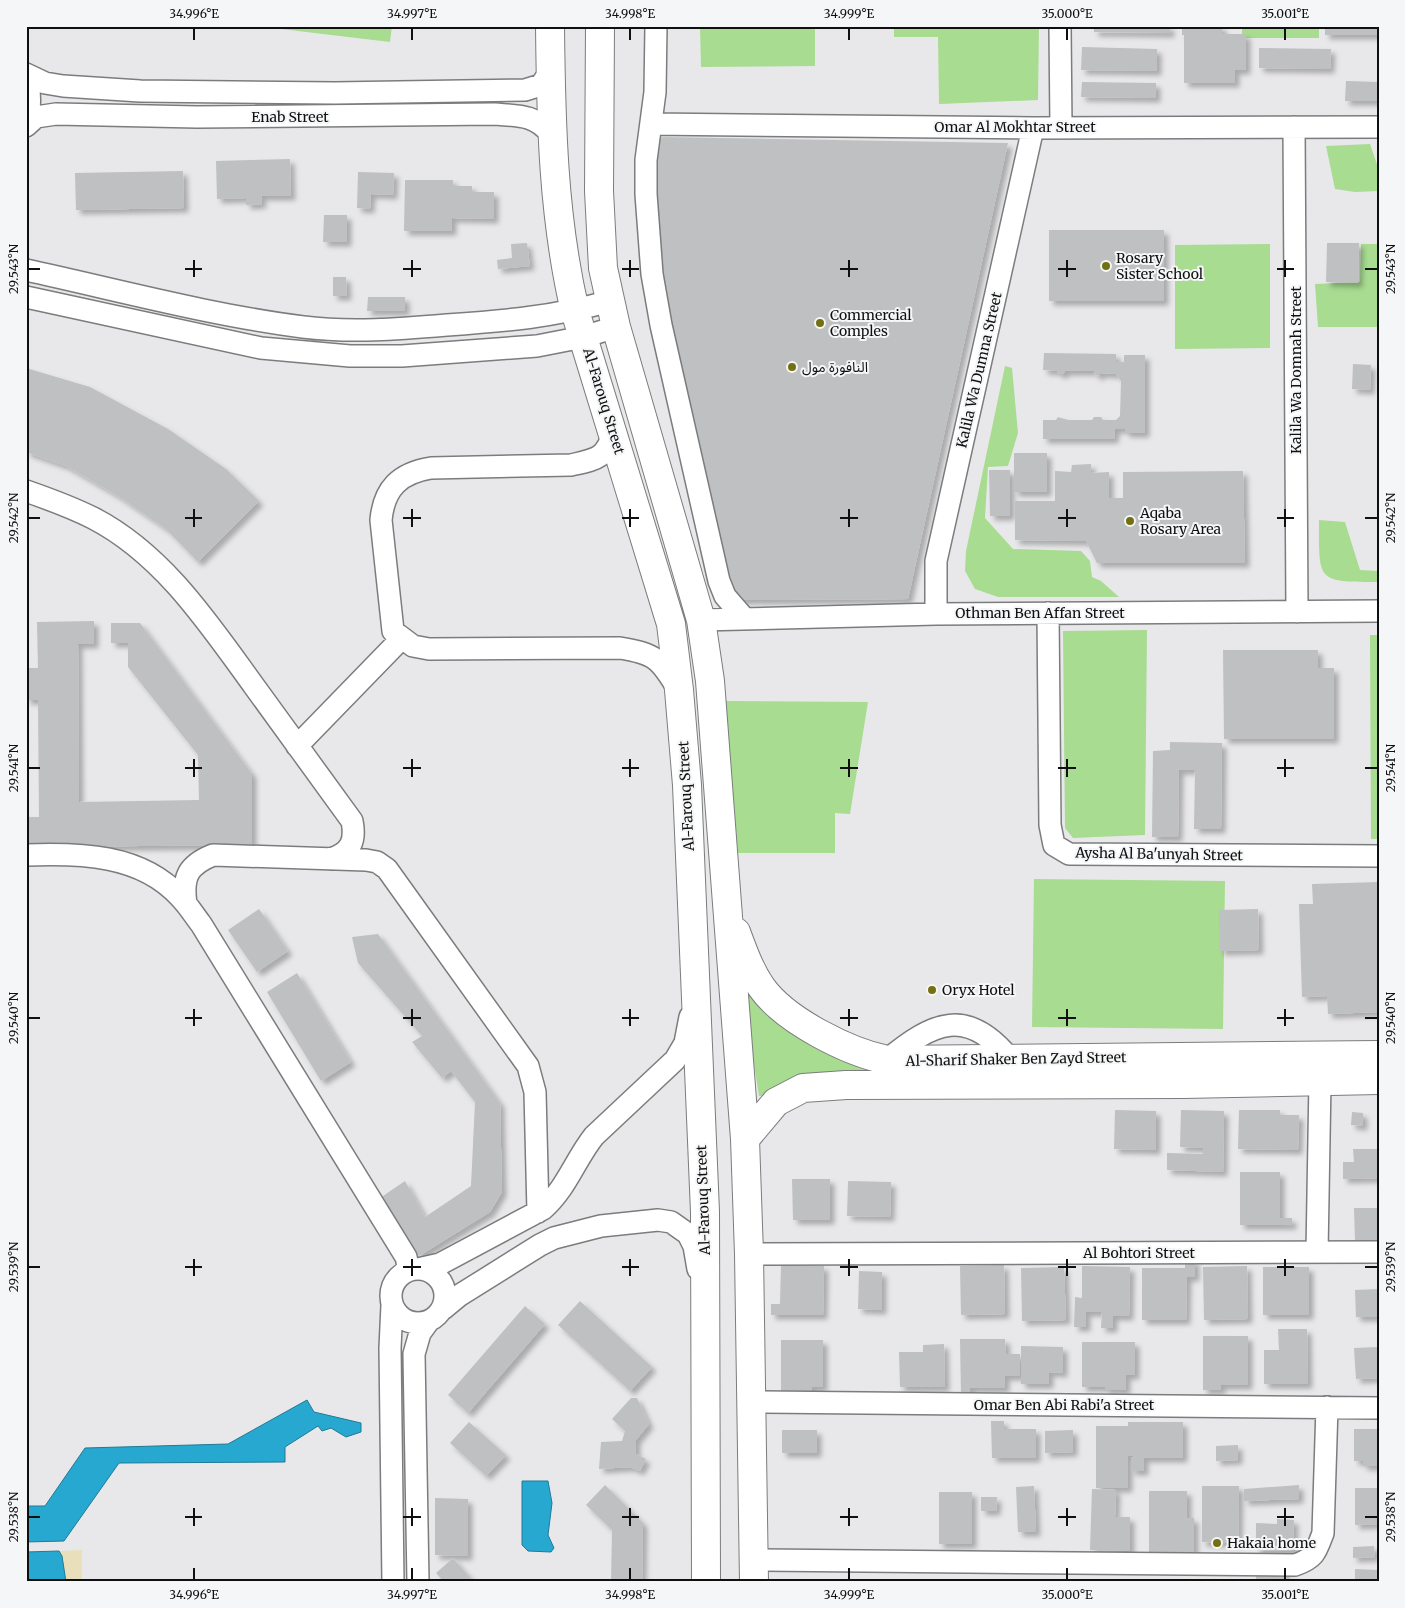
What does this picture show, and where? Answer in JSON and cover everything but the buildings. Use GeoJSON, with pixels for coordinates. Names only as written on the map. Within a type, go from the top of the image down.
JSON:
{"type":"FeatureCollection","features":[{"type":"Feature","properties":{"kind":"main road","name":"Al-Farouq Street"},"geometry":{"type":"LineString","coordinates":[[550,26],[551,134],[560,235],[575,311],[614,433],[671,624],[679,690],[687,785],[705,1212],[706,1582]]}},
{"type":"Feature","properties":{"kind":"main road"},"geometry":{"type":"LineString","coordinates":[[600,26],[598,120],[600,232],[603,268],[616,327],[701,620],[710,680],[745,1139],[749,1254],[754,1571]]}},
{"type":"Feature","properties":{"kind":"main road","name":"Al-Sharif Shaker Ben Zayd Street"},"geometry":{"type":"LineString","coordinates":[[726,908],[752,972],[771,998],[800,1021],[846,1047],[887,1060],[1379,1055]]}},
{"type":"Feature","properties":{"kind":"main road"},"geometry":{"type":"LineString","coordinates":[[1181,1057],[1183,1084]]}},
{"type":"Feature","properties":{"kind":"main road","name":"Al-Sharif Shaker Ben Zayd Street"},"geometry":{"type":"LineString","coordinates":[[745,1139],[776,1102],[803,1088],[846,1085],[1183,1084],[1379,1080]]}},
{"type":"Feature","properties":{"kind":"street"},"geometry":{"type":"LineString","coordinates":[[656,26],[655,92],[646,160],[646,194],[656,300],[719,581],[725,596],[744,618]]}},
{"type":"Feature","properties":{"kind":"street"},"geometry":{"type":"LineString","coordinates":[[1060,26],[1061,128]]}},
{"type":"Feature","properties":{"kind":"street","name":"Enab Street"},"geometry":{"type":"LineString","coordinates":[[26,74],[45,83],[80,88],[140,91],[335,93],[525,90],[541,85],[550,72]]}},
{"type":"Feature","properties":{"kind":"street"},"geometry":{"type":"LineString","coordinates":[[26,78],[30,91],[30,109],[26,124]]}},
{"type":"Feature","properties":{"kind":"street","name":"Enab Street"},"geometry":{"type":"LineString","coordinates":[[26,124],[36,117],[56,114],[188,117],[494,114],[532,118],[543,125],[551,134]]}},
{"type":"Feature","properties":{"kind":"street","name":"Omar Al Mokhtar Street"},"geometry":{"type":"LineString","coordinates":[[651,124],[1033,128],[1379,127]]}},
{"type":"Feature","properties":{"kind":"street","name":"Kalila Wa Domnah Street"},"geometry":{"type":"LineString","coordinates":[[1294,127],[1297,612]]}},
{"type":"Feature","properties":{"kind":"street","name":"Kalila Wa Dumna Street"},"geometry":{"type":"LineString","coordinates":[[936,614],[936,561],[1033,128]]}},
{"type":"Feature","properties":{"kind":"street"},"geometry":{"type":"LineString","coordinates":[[26,270],[219,313],[314,328],[349,330],[402,329],[535,318],[575,311],[610,301]]}},
{"type":"Feature","properties":{"kind":"street"},"geometry":{"type":"LineString","coordinates":[[26,297],[215,339],[303,354],[402,356],[537,346],[584,337],[616,327]]}},
{"type":"Feature","properties":{"kind":"street"},"geometry":{"type":"LineString","coordinates":[[614,433],[607,452],[592,460],[572,465],[431,468],[415,470],[392,486],[382,508],[381,520],[393,631],[401,639],[413,646],[429,649],[620,648],[640,651],[656,658],[679,690]]}},
{"type":"Feature","properties":{"kind":"street"},"geometry":{"type":"LineString","coordinates":[[26,491],[59,502],[95,518],[122,537],[173,580],[204,617],[352,821],[355,834],[349,850],[331,858]]}},
{"type":"Feature","properties":{"kind":"street","name":"Othman Ben Affan Street"},"geometry":{"type":"LineString","coordinates":[[701,620],[936,614],[1379,612]]}},
{"type":"Feature","properties":{"kind":"street","name":"Aysha Al Ba'unyah Street"},"geometry":{"type":"LineString","coordinates":[[1048,613],[1050,825],[1054,845],[1069,854],[1379,856]]}},
{"type":"Feature","properties":{"kind":"street"},"geometry":{"type":"LineString","coordinates":[[297,746],[401,639]]}},
{"type":"Feature","properties":{"kind":"street"},"geometry":{"type":"LineString","coordinates":[[26,855],[67,854],[108,858],[156,877],[180,896],[201,924],[414,1269]]}},
{"type":"Feature","properties":{"kind":"street"},"geometry":{"type":"LineString","coordinates":[[186,904],[184,889],[192,866],[200,860],[213,855],[366,860],[377,862],[387,869],[522,1054],[528,1066],[535,1092],[538,1212]]}},
{"type":"Feature","properties":{"kind":"street"},"geometry":{"type":"LineString","coordinates":[[393,1582],[390,1348],[392,1305],[390,1296],[396,1280],[414,1269],[440,1264],[538,1212],[558,1196],[583,1150],[594,1136],[675,1060],[685,1043],[695,982]]}},
{"type":"Feature","properties":{"kind":"street"},"geometry":{"type":"LineString","coordinates":[[1317,1252],[1320,1081]]}},
{"type":"Feature","properties":{"kind":"street"},"geometry":{"type":"LineString","coordinates":[[418,1582],[414,1354],[420,1333],[436,1316],[460,1295],[554,1238],[600,1226],[658,1220],[671,1222],[688,1234],[694,1246],[705,1316]]}},
{"type":"Feature","properties":{"kind":"street","name":"Al Bohtori Street"},"geometry":{"type":"LineString","coordinates":[[749,1254],[1379,1252]]}},
{"type":"Feature","properties":{"kind":"street"},"geometry":{"type":"LineString","coordinates":[[392,1305],[403,1319],[410,1322],[436,1316],[446,1300],[442,1282],[427,1270],[414,1269]]}},
{"type":"Feature","properties":{"kind":"street","name":"Omar Ben Abi Rabi'a Street"},"geometry":{"type":"LineString","coordinates":[[750,1402],[1379,1408]]}},
{"type":"Feature","properties":{"kind":"street"},"geometry":{"type":"LineString","coordinates":[[754,1571],[1295,1565],[1310,1560],[1317,1550],[1323,1533],[1327,1407]]}},
{"type":"Feature","properties":{"kind":"green space"},"geometry":{"type":"Polygon","coordinates":[[[256,26],[392,26],[390,42],[256,26]]]}},
{"type":"Feature","properties":{"kind":"green space"},"geometry":{"type":"Polygon","coordinates":[[[700,26],[815,26],[815,66],[701,67],[700,26]]]}},
{"type":"Feature","properties":{"kind":"green space"},"geometry":{"type":"Polygon","coordinates":[[[894,26],[1039,26],[1038,100],[939,104],[938,37],[894,37],[894,26]]]}},
{"type":"Feature","properties":{"kind":"green space"},"geometry":{"type":"Polygon","coordinates":[[[1242,26],[1319,26],[1319,38],[1242,38],[1242,26]]]}},
{"type":"Feature","properties":{"kind":"green space"},"geometry":{"type":"Polygon","coordinates":[[[1370,144],[1379,170],[1379,191],[1355,192],[1335,189],[1326,146],[1370,144]]]}},
{"type":"Feature","properties":{"kind":"green space"},"geometry":{"type":"Polygon","coordinates":[[[1270,244],[1270,348],[1175,349],[1175,245],[1270,244]]]}},
{"type":"Feature","properties":{"kind":"green space"},"geometry":{"type":"Polygon","coordinates":[[[1361,244],[1379,244],[1379,327],[1318,327],[1315,284],[1360,282],[1361,244]]]}},
{"type":"Feature","properties":{"kind":"green space"},"geometry":{"type":"Polygon","coordinates":[[[1005,366],[1012,368],[1018,433],[1008,466],[988,467],[985,518],[1013,549],[1081,551],[1090,561],[1092,577],[1101,581],[1119,597],[998,597],[975,589],[965,571],[966,551],[1005,366]]]}},
{"type":"Feature","properties":{"kind":"green space"},"geometry":{"type":"Polygon","coordinates":[[[1319,520],[1345,522],[1360,570],[1379,571],[1379,582],[1343,581],[1332,579],[1325,574],[1321,567],[1319,520]]]}},
{"type":"Feature","properties":{"kind":"green space"},"geometry":{"type":"Polygon","coordinates":[[[1147,630],[1145,835],[1073,838],[1065,828],[1063,631],[1147,630]]]}},
{"type":"Feature","properties":{"kind":"green space"},"geometry":{"type":"Polygon","coordinates":[[[1370,635],[1379,635],[1379,839],[1371,839],[1370,635]]]}},
{"type":"Feature","properties":{"kind":"green space"},"geometry":{"type":"Polygon","coordinates":[[[725,701],[868,702],[850,814],[835,813],[835,853],[738,853],[725,701]]]}},
{"type":"Feature","properties":{"kind":"green space"},"geometry":{"type":"Polygon","coordinates":[[[1034,879],[1225,881],[1223,1029],[1032,1027],[1034,879]]]}},
{"type":"Feature","properties":{"kind":"green space"},"geometry":{"type":"Polygon","coordinates":[[[740,976],[753,998],[792,1028],[878,1073],[830,1072],[802,1076],[764,1096],[759,1096],[740,976]]]}},
{"type":"Feature","properties":{"kind":"sand"},"geometry":{"type":"Polygon","coordinates":[[[82,1550],[82,1582],[66,1582],[62,1556],[59,1551],[82,1550]]]}},
{"type":"Feature","properties":{"kind":"water"},"geometry":{"type":"Polygon","coordinates":[[[307,1400],[314,1412],[361,1423],[361,1432],[346,1437],[331,1428],[322,1431],[318,1426],[285,1447],[285,1462],[119,1463],[64,1541],[26,1542],[26,1506],[45,1506],[85,1448],[228,1444],[307,1400]]]}},
{"type":"Feature","properties":{"kind":"water"},"geometry":{"type":"Polygon","coordinates":[[[522,1481],[548,1481],[552,1503],[548,1535],[554,1548],[551,1552],[528,1551],[522,1545],[522,1481]]]}},
{"type":"Feature","properties":{"kind":"water"},"geometry":{"type":"Polygon","coordinates":[[[59,1551],[62,1556],[66,1582],[26,1582],[26,1552],[59,1551]]]}},
{"type":"Feature","properties":{"kind":"place","name":"Rosary Sister School"},"geometry":{"type":"Point","coordinates":[1106,266]}},
{"type":"Feature","properties":{"kind":"place","name":"Commercial Comples"},"geometry":{"type":"Point","coordinates":[820,323]}},
{"type":"Feature","properties":{"kind":"place","name":"النافورة مول"},"geometry":{"type":"Point","coordinates":[792,367]}},
{"type":"Feature","properties":{"kind":"place","name":"Aqaba Rosary Area"},"geometry":{"type":"Point","coordinates":[1130,521]}},
{"type":"Feature","properties":{"kind":"place","name":"Oryx Hotel"},"geometry":{"type":"Point","coordinates":[932,990]}},
{"type":"Feature","properties":{"kind":"place","name":"Hakaia home"},"geometry":{"type":"Point","coordinates":[1217,1543]}}]}
